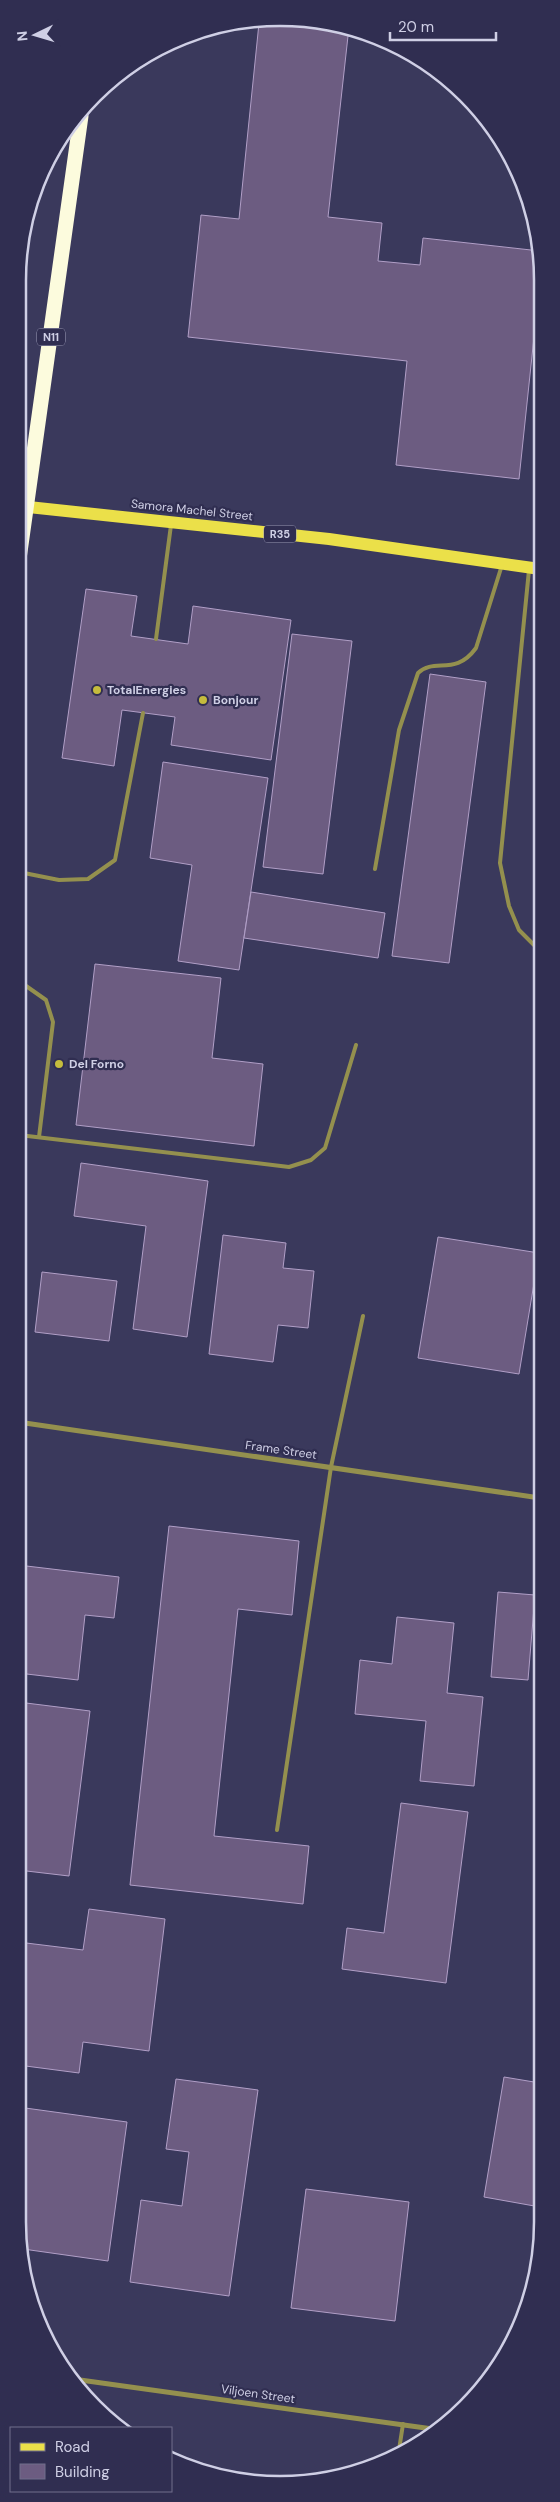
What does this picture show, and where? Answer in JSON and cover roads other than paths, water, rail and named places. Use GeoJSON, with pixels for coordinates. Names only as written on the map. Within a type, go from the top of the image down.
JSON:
{"type":"FeatureCollection","features":[{"type":"Feature","properties":{"kind":"highway","name":"N11"},"geometry":{"type":"LineString","coordinates":[[26,492],[80,125]]}},
{"type":"Feature","properties":{"kind":"main road","name":"Samora Machel Street"},"geometry":{"type":"LineString","coordinates":[[26,506],[329,539],[534,569]]}},
{"type":"Feature","properties":{"kind":"street","name":"Frame Street"},"geometry":{"type":"LineString","coordinates":[[26,1423],[534,1497]]}},
{"type":"Feature","properties":{"kind":"street","name":"Viljoen Street"},"geometry":{"type":"LineString","coordinates":[[82,2380],[428,2428]]}},
{"type":"Feature","properties":{"kind":"lane"},"geometry":{"type":"LineString","coordinates":[[156,639],[171,522]]}},
{"type":"Feature","properties":{"kind":"lane"},"geometry":{"type":"LineString","coordinates":[[375,869],[400,730],[418,673],[426,667],[452,666],[469,658],[476,648],[502,564]]}},
{"type":"Feature","properties":{"kind":"lane"},"geometry":{"type":"LineString","coordinates":[[534,569],[500,863],[509,906],[519,930],[534,945]]}},
{"type":"Feature","properties":{"kind":"lane"},"geometry":{"type":"LineString","coordinates":[[26,873],[58,880],[88,880],[115,860],[143,713]]}},
{"type":"Feature","properties":{"kind":"lane"},"geometry":{"type":"LineString","coordinates":[[26,986],[46,1000],[53,1022],[39,1137]]}},
{"type":"Feature","properties":{"kind":"lane"},"geometry":{"type":"LineString","coordinates":[[26,1136],[290,1167],[311,1160],[326,1148],[356,1044]]}},
{"type":"Feature","properties":{"kind":"lane"},"geometry":{"type":"LineString","coordinates":[[278,1830],[331,1468],[363,1316]]}},
{"type":"Feature","properties":{"kind":"lane"},"geometry":{"type":"LineString","coordinates":[[400,2446],[403,2424]]}},
{"type":"Feature","properties":{"kind":"place","name":"TotalEnergies"},"geometry":{"type":"Point","coordinates":[97,690]}},
{"type":"Feature","properties":{"kind":"place","name":"Bonjour"},"geometry":{"type":"Point","coordinates":[203,700]}},
{"type":"Feature","properties":{"kind":"place","name":"Del Forno"},"geometry":{"type":"Point","coordinates":[59,1064]}}]}
